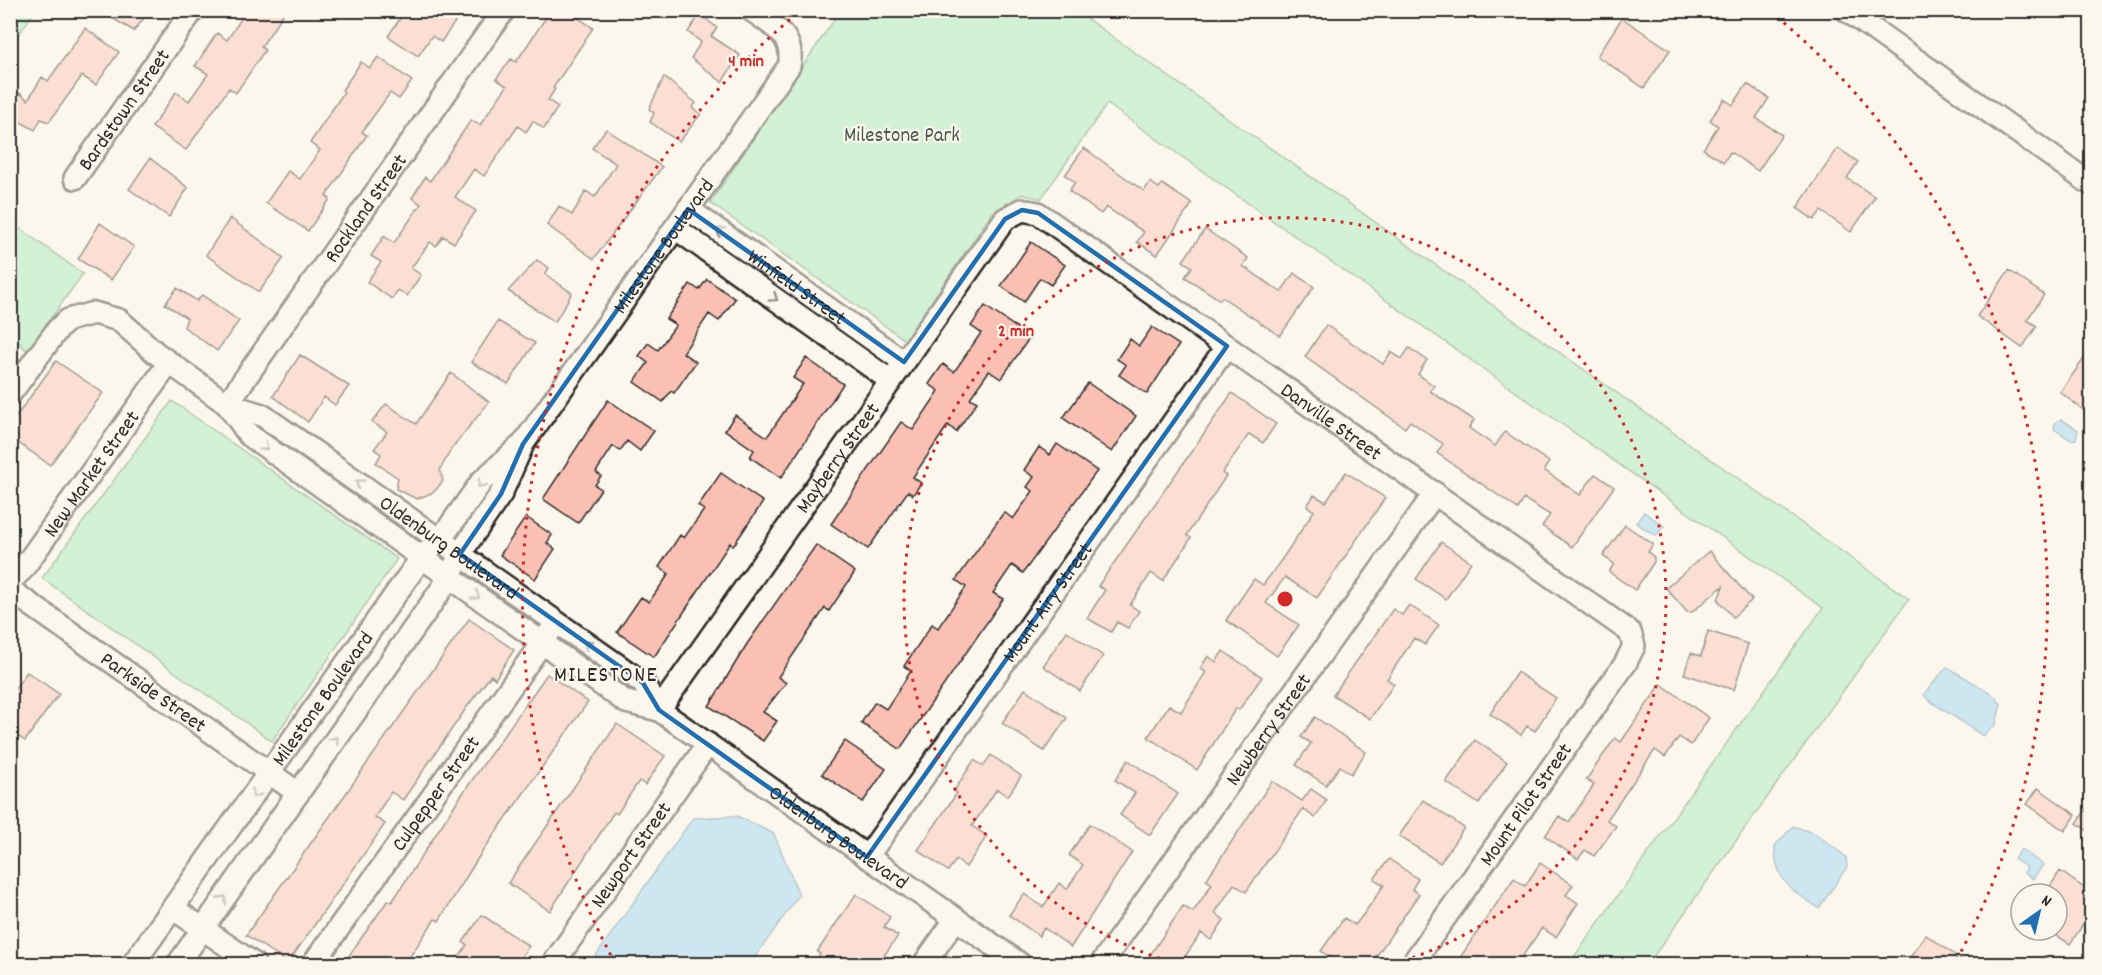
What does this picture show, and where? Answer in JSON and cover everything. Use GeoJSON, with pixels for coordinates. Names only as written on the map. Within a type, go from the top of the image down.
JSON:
{"type":"FeatureCollection","features":[{"type":"Feature","properties":{"kind":"street","name":"Bardstown Street"},"geometry":{"type":"LineString","coordinates":[[75,178],[193,10]]}},
{"type":"Feature","properties":{"kind":"street","name":"Rockland Street"},"geometry":{"type":"LineString","coordinates":[[226,404],[504,10]]}},
{"type":"Feature","properties":{"kind":"street","name":"Milestone Boulevard"},"geometry":{"type":"LineString","coordinates":[[178,964],[450,577],[460,554],[501,494],[523,444],[789,66],[792,56],[789,43],[780,31],[751,10]]}},
{"type":"Feature","properties":{"kind":"street"},"geometry":{"type":"LineString","coordinates":[[1846,10],[2091,185]]}},
{"type":"Feature","properties":{"kind":"street","name":"Winfield Street"},"geometry":{"type":"LineString","coordinates":[[688,209],[904,362]]}},
{"type":"Feature","properties":{"kind":"street","name":"Mayberry Street"},"geometry":{"type":"LineString","coordinates":[[659,710],[1005,219],[1022,210]]}},
{"type":"Feature","properties":{"kind":"street","name":"Danville Street"},"geometry":{"type":"LineString","coordinates":[[1022,210],[1038,213],[1626,628],[1633,643]]}},
{"type":"Feature","properties":{"kind":"street","name":"Winfield Street"},"geometry":{"type":"LineString","coordinates":[[675,228],[891,381]]}},
{"type":"Feature","properties":{"kind":"street","name":"Oldenburg Boulevard"},"geometry":{"type":"LineString","coordinates":[[10,394],[58,329],[81,315],[107,315],[119,320],[169,363],[226,404],[249,435],[629,703],[659,710],[1020,964]]}},
{"type":"Feature","properties":{"kind":"street","name":"Mount Airy Street"},"geometry":{"type":"LineString","coordinates":[[867,856],[1227,346]]}},
{"type":"Feature","properties":{"kind":"street","name":"New Market Street"},"geometry":{"type":"LineString","coordinates":[[10,581],[22,570],[169,363]]}},
{"type":"Feature","properties":{"kind":"street","name":"Oldenburg Boulevard"},"geometry":{"type":"LineString","coordinates":[[226,404],[262,415],[557,622],[643,683],[659,710]]}},
{"type":"Feature","properties":{"kind":"street","name":"Milestone Boulevard"},"geometry":{"type":"LineString","coordinates":[[133,964],[422,557],[440,540],[482,481],[523,444]]}},
{"type":"Feature","properties":{"kind":"street","name":"Newberry Street"},"geometry":{"type":"LineString","coordinates":[[1101,964],[1435,493]]}},
{"type":"Feature","properties":{"kind":"street","name":"Parkside Street"},"geometry":{"type":"LineString","coordinates":[[10,590],[298,793]]}},
{"type":"Feature","properties":{"kind":"street","name":"Culpepper Street"},"geometry":{"type":"LineString","coordinates":[[314,964],[557,622]]}},
{"type":"Feature","properties":{"kind":"street","name":"Mount Pilot Street"},"geometry":{"type":"LineString","coordinates":[[1412,964],[1625,664],[1632,652],[1633,643]]}},
{"type":"Feature","properties":{"kind":"street","name":"Newport Street"},"geometry":{"type":"LineString","coordinates":[[553,964],[708,744]]}},
{"type":"Feature","properties":{"kind":"street"},"geometry":{"type":"LineString","coordinates":[[174,909],[254,964]]}},
{"type":"Feature","properties":{"kind":"street"},"geometry":{"type":"LineString","coordinates":[[924,964],[956,919]]}},
{"type":"Feature","properties":{"kind":"highlighted area"},"geometry":{"type":"Polygon","coordinates":[[[688,209],[904,362],[1005,219],[1022,210],[1038,213],[1227,346],[867,857],[659,710],[643,683],[460,554],[501,494],[523,444],[688,209]]]}},
{"type":"Feature","properties":{"kind":"green space"},"geometry":{"type":"Polygon","coordinates":[[[10,11],[35,11],[11,45],[10,11]]]}},
{"type":"Feature","properties":{"kind":"green space","name":"Milestone Park"},"geometry":{"type":"Polygon","coordinates":[[[840,11],[1076,11],[1909,599],[1648,964],[1569,964],[1823,608],[1107,104],[1041,199],[1022,194],[992,213],[905,340],[710,203],[840,11]]]}},
{"type":"Feature","properties":{"kind":"green space"},"geometry":{"type":"Polygon","coordinates":[[[11,222],[83,274],[27,351],[11,334],[11,222]]]}},
{"type":"Feature","properties":{"kind":"green space"},"geometry":{"type":"Polygon","coordinates":[[[172,401],[397,559],[272,741],[42,578],[172,401]]]}},
{"type":"Feature","properties":{"kind":"water"},"geometry":{"type":"Polygon","coordinates":[[[2061,419],[2078,430],[2076,439],[2071,440],[2054,429],[2055,423],[2061,419]]]}},
{"type":"Feature","properties":{"kind":"water"},"geometry":{"type":"Polygon","coordinates":[[[1644,512],[1664,526],[1656,536],[1636,523],[1644,512]]]}},
{"type":"Feature","properties":{"kind":"water"},"geometry":{"type":"Polygon","coordinates":[[[1947,667],[1991,693],[2001,704],[1996,724],[1983,736],[1927,699],[1924,694],[1947,667]]]}},
{"type":"Feature","properties":{"kind":"water"},"geometry":{"type":"Polygon","coordinates":[[[737,816],[774,834],[799,895],[750,964],[590,964],[693,818],[737,816]]]}},
{"type":"Feature","properties":{"kind":"water"},"geometry":{"type":"Polygon","coordinates":[[[1793,826],[1816,834],[1846,857],[1847,867],[1819,908],[1793,890],[1781,876],[1778,867],[1775,846],[1793,826]]]}},
{"type":"Feature","properties":{"kind":"water"},"geometry":{"type":"Polygon","coordinates":[[[2021,849],[2043,865],[2033,879],[2024,873],[2027,868],[2014,859],[2021,849]]]}},
{"type":"Feature","properties":{"kind":"building"},"geometry":{"type":"Polygon","coordinates":[[[98,10],[150,10],[134,31],[98,10]]]}},
{"type":"Feature","properties":{"kind":"building"},"geometry":{"type":"Polygon","coordinates":[[[247,10],[286,10],[261,47],[265,50],[236,93],[229,88],[186,150],[152,127],[176,92],[189,101],[208,74],[195,66],[217,33],[227,40],[247,10]]]}},
{"type":"Feature","properties":{"kind":"building"},"geometry":{"type":"Polygon","coordinates":[[[406,10],[439,10],[455,22],[441,42],[432,36],[418,56],[388,36],[406,10]]]}},
{"type":"Feature","properties":{"kind":"building"},"geometry":{"type":"Polygon","coordinates":[[[551,10],[567,10],[593,28],[553,88],[555,89],[548,100],[558,107],[544,129],[533,121],[526,132],[518,126],[484,176],[474,169],[455,197],[476,211],[454,243],[443,236],[436,246],[430,242],[411,268],[421,275],[407,296],[398,290],[392,299],[367,282],[381,262],[371,256],[384,236],[394,243],[421,204],[412,198],[425,177],[430,181],[471,120],[480,125],[507,86],[496,79],[511,59],[516,62],[551,10]]]}},
{"type":"Feature","properties":{"kind":"building"},"geometry":{"type":"Polygon","coordinates":[[[700,14],[717,28],[711,36],[740,55],[722,82],[691,58],[701,42],[688,32],[700,14]]]}},
{"type":"Feature","properties":{"kind":"building"},"geometry":{"type":"Polygon","coordinates":[[[1622,18],[1670,50],[1644,88],[1597,56],[1622,18]]]}},
{"type":"Feature","properties":{"kind":"building"},"geometry":{"type":"Polygon","coordinates":[[[85,28],[119,52],[96,85],[82,76],[49,122],[41,119],[35,130],[10,116],[10,109],[20,93],[28,100],[42,77],[48,81],[85,28]]]}},
{"type":"Feature","properties":{"kind":"building"},"geometry":{"type":"Polygon","coordinates":[[[378,57],[412,81],[399,99],[390,93],[362,132],[367,135],[326,196],[330,199],[308,231],[266,203],[288,171],[300,179],[320,150],[310,143],[344,92],[342,90],[361,62],[370,68],[378,57]]]}},
{"type":"Feature","properties":{"kind":"building"},"geometry":{"type":"Polygon","coordinates":[[[664,77],[696,103],[692,108],[701,114],[679,142],[650,122],[654,113],[649,109],[664,77]]]}},
{"type":"Feature","properties":{"kind":"building"},"geometry":{"type":"Polygon","coordinates":[[[1747,84],[1769,98],[1756,118],[1782,135],[1758,171],[1730,152],[1724,162],[1703,149],[1718,126],[1710,120],[1724,99],[1733,105],[1747,84]]]}},
{"type":"Feature","properties":{"kind":"building"},"geometry":{"type":"Polygon","coordinates":[[[606,129],[662,167],[594,259],[547,225],[559,206],[572,215],[586,191],[595,197],[616,164],[592,148],[606,129]]]}},
{"type":"Feature","properties":{"kind":"building"},"geometry":{"type":"Polygon","coordinates":[[[1084,148],[1144,191],[1150,182],[1159,188],[1162,184],[1192,204],[1157,255],[1137,242],[1144,232],[1106,207],[1101,214],[1069,191],[1075,182],[1065,175],[1084,148]]]}},
{"type":"Feature","properties":{"kind":"building"},"geometry":{"type":"Polygon","coordinates":[[[1838,148],[1858,162],[1847,178],[1875,197],[1851,232],[1821,211],[1814,220],[1797,208],[1838,148]]]}},
{"type":"Feature","properties":{"kind":"building"},"geometry":{"type":"Polygon","coordinates":[[[150,158],[188,188],[169,217],[129,189],[150,158]]]}},
{"type":"Feature","properties":{"kind":"building"},"geometry":{"type":"Polygon","coordinates":[[[230,218],[284,258],[259,292],[206,255],[230,218]]]}},
{"type":"Feature","properties":{"kind":"building"},"geometry":{"type":"Polygon","coordinates":[[[100,223],[134,247],[111,280],[78,259],[100,223]]]}},
{"type":"Feature","properties":{"kind":"building"},"geometry":{"type":"Polygon","coordinates":[[[1205,229],[1248,258],[1243,266],[1281,292],[1294,273],[1314,287],[1280,336],[1222,297],[1220,300],[1185,277],[1192,267],[1183,261],[1205,229]]]}},
{"type":"Feature","properties":{"kind":"building"},"geometry":{"type":"Polygon","coordinates":[[[1031,242],[1065,265],[1051,285],[1040,278],[1024,302],[1001,286],[1031,242]]]}},
{"type":"Feature","properties":{"kind":"building"},"geometry":{"type":"Polygon","coordinates":[[[537,260],[549,268],[545,274],[572,293],[555,322],[508,291],[537,260]]]}},
{"type":"Feature","properties":{"kind":"building"},"geometry":{"type":"Polygon","coordinates":[[[2009,270],[2044,295],[2027,320],[2037,326],[2022,348],[1977,316],[2009,270]]]}},
{"type":"Feature","properties":{"kind":"building"},"geometry":{"type":"Polygon","coordinates":[[[707,279],[735,299],[719,321],[709,314],[683,353],[696,362],[674,393],[671,391],[663,402],[634,382],[648,363],[639,356],[648,343],[658,350],[676,325],[666,319],[690,284],[699,290],[707,279]]]}},
{"type":"Feature","properties":{"kind":"building"},"geometry":{"type":"Polygon","coordinates":[[[177,288],[197,301],[202,295],[239,321],[217,351],[184,327],[187,318],[165,304],[177,288]]]}},
{"type":"Feature","properties":{"kind":"building"},"geometry":{"type":"Polygon","coordinates":[[[985,306],[1030,337],[1001,379],[989,371],[970,398],[977,402],[956,432],[948,425],[913,477],[921,483],[913,495],[908,491],[868,549],[831,524],[901,422],[913,430],[939,391],[929,384],[943,364],[954,372],[981,333],[971,326],[985,306]]]}},
{"type":"Feature","properties":{"kind":"building"},"geometry":{"type":"Polygon","coordinates":[[[498,321],[535,343],[508,384],[471,362],[498,321]]]}},
{"type":"Feature","properties":{"kind":"building"},"geometry":{"type":"Polygon","coordinates":[[[1326,325],[1383,364],[1391,352],[1402,359],[1409,348],[1427,360],[1418,374],[1434,386],[1430,391],[1474,420],[1469,428],[1495,446],[1505,432],[1549,462],[1544,470],[1580,495],[1595,474],[1614,487],[1572,547],[1542,526],[1550,515],[1524,499],[1518,509],[1437,453],[1443,444],[1410,421],[1405,428],[1305,357],[1326,325]]]}},
{"type":"Feature","properties":{"kind":"building"},"geometry":{"type":"Polygon","coordinates":[[[1152,327],[1179,345],[1147,394],[1119,375],[1126,365],[1117,359],[1130,339],[1139,346],[1152,327]]]}},
{"type":"Feature","properties":{"kind":"building"},"geometry":{"type":"Polygon","coordinates":[[[2091,349],[2091,416],[2060,392],[2091,349]]]}},
{"type":"Feature","properties":{"kind":"building"},"geometry":{"type":"Polygon","coordinates":[[[300,355],[349,386],[335,405],[324,397],[308,422],[273,396],[300,355]]]}},
{"type":"Feature","properties":{"kind":"building"},"geometry":{"type":"Polygon","coordinates":[[[806,358],[843,384],[781,478],[750,457],[754,450],[725,430],[735,415],[767,437],[803,384],[793,378],[806,358]]]}},
{"type":"Feature","properties":{"kind":"building"},"geometry":{"type":"Polygon","coordinates":[[[56,361],[103,393],[50,465],[10,437],[10,425],[56,361]]]}},
{"type":"Feature","properties":{"kind":"building"},"geometry":{"type":"Polygon","coordinates":[[[451,373],[489,402],[452,448],[440,470],[443,481],[434,492],[417,499],[396,489],[398,478],[376,463],[381,454],[374,449],[387,432],[372,422],[386,404],[416,424],[451,373]]]}},
{"type":"Feature","properties":{"kind":"building"},"geometry":{"type":"Polygon","coordinates":[[[1088,383],[1136,416],[1112,452],[1063,418],[1088,383]]]}},
{"type":"Feature","properties":{"kind":"building"},"geometry":{"type":"Polygon","coordinates":[[[1232,393],[1276,424],[1263,443],[1249,434],[1222,473],[1226,476],[1187,535],[1191,538],[1163,581],[1151,573],[1130,605],[1139,611],[1128,628],[1117,622],[1111,632],[1087,618],[1105,590],[1098,586],[1232,393]]]}},
{"type":"Feature","properties":{"kind":"building"},"geometry":{"type":"Polygon","coordinates":[[[608,400],[654,431],[640,451],[627,441],[620,451],[613,446],[596,472],[601,476],[595,485],[601,489],[578,523],[543,499],[608,400]]]}},
{"type":"Feature","properties":{"kind":"building"},"geometry":{"type":"Polygon","coordinates":[[[1057,444],[1097,471],[1023,573],[1012,565],[993,593],[1003,599],[900,749],[861,723],[875,702],[886,709],[911,671],[904,666],[932,624],[938,628],[966,587],[956,580],[1004,512],[1013,519],[1033,491],[1027,487],[1034,477],[1024,470],[1039,447],[1050,455],[1057,444]]]}},
{"type":"Feature","properties":{"kind":"building"},"geometry":{"type":"Polygon","coordinates":[[[1346,472],[1385,498],[1317,598],[1285,577],[1266,603],[1299,625],[1277,656],[1226,620],[1254,579],[1263,585],[1282,559],[1314,511],[1307,506],[1314,495],[1326,502],[1346,472]]]}},
{"type":"Feature","properties":{"kind":"building"},"geometry":{"type":"Polygon","coordinates":[[[721,473],[763,502],[733,546],[730,543],[654,657],[617,632],[641,597],[649,602],[669,574],[659,567],[680,535],[684,538],[704,510],[698,506],[721,473]]]}},
{"type":"Feature","properties":{"kind":"building"},"geometry":{"type":"Polygon","coordinates":[[[526,517],[552,535],[547,543],[555,549],[535,579],[500,555],[526,517]]]}},
{"type":"Feature","properties":{"kind":"building"},"geometry":{"type":"Polygon","coordinates":[[[1625,525],[1653,544],[1648,552],[1654,557],[1654,562],[1635,590],[1609,572],[1614,564],[1603,556],[1625,525]]]}},
{"type":"Feature","properties":{"kind":"building"},"geometry":{"type":"Polygon","coordinates":[[[1441,542],[1471,562],[1446,599],[1416,579],[1441,542]]]}},
{"type":"Feature","properties":{"kind":"building"},"geometry":{"type":"Polygon","coordinates":[[[816,545],[855,572],[829,611],[825,608],[778,677],[786,683],[763,712],[777,721],[763,741],[709,706],[747,644],[816,545]]]}},
{"type":"Feature","properties":{"kind":"building"},"geometry":{"type":"Polygon","coordinates":[[[1709,551],[1752,600],[1733,617],[1718,600],[1723,586],[1692,612],[1687,612],[1666,588],[1709,551]]]}},
{"type":"Feature","properties":{"kind":"building"},"geometry":{"type":"Polygon","coordinates":[[[1409,605],[1439,625],[1425,645],[1414,638],[1387,679],[1394,684],[1370,719],[1333,695],[1393,609],[1402,615],[1409,605]]]}},
{"type":"Feature","properties":{"kind":"building"},"geometry":{"type":"Polygon","coordinates":[[[469,619],[514,650],[495,679],[491,675],[467,707],[403,800],[391,792],[375,817],[385,824],[288,963],[246,935],[469,619]]]}},
{"type":"Feature","properties":{"kind":"building"},"geometry":{"type":"Polygon","coordinates":[[[1067,631],[1103,656],[1080,691],[1043,666],[1067,631]]]}},
{"type":"Feature","properties":{"kind":"building"},"geometry":{"type":"Polygon","coordinates":[[[1708,631],[1748,644],[1734,690],[1684,674],[1691,653],[1701,656],[1708,631]]]}},
{"type":"Feature","properties":{"kind":"building"},"geometry":{"type":"Polygon","coordinates":[[[1223,651],[1262,677],[1239,710],[1236,708],[1197,770],[1148,737],[1169,705],[1181,712],[1206,672],[1200,669],[1208,656],[1216,662],[1223,651]]]}},
{"type":"Feature","properties":{"kind":"building"},"geometry":{"type":"Polygon","coordinates":[[[27,672],[59,694],[25,741],[10,731],[10,695],[27,672]]]}},
{"type":"Feature","properties":{"kind":"building"},"geometry":{"type":"Polygon","coordinates":[[[1517,672],[1556,698],[1535,731],[1527,726],[1521,735],[1490,714],[1517,672]]]}},
{"type":"Feature","properties":{"kind":"building"},"geometry":{"type":"Polygon","coordinates":[[[547,674],[588,702],[480,855],[439,921],[435,919],[405,964],[359,964],[348,957],[388,900],[392,902],[456,803],[547,674]]]}},
{"type":"Feature","properties":{"kind":"building"},"geometry":{"type":"Polygon","coordinates":[[[1661,684],[1709,718],[1691,745],[1679,737],[1665,757],[1655,750],[1607,820],[1616,826],[1594,856],[1585,850],[1578,859],[1545,836],[1559,816],[1569,822],[1594,785],[1586,780],[1615,738],[1621,742],[1661,684]]]}},
{"type":"Feature","properties":{"kind":"building"},"geometry":{"type":"Polygon","coordinates":[[[1025,689],[1067,718],[1044,751],[1002,723],[1025,689]]]}},
{"type":"Feature","properties":{"kind":"building"},"geometry":{"type":"Polygon","coordinates":[[[1315,717],[1366,752],[1351,774],[1340,766],[1326,785],[1296,765],[1311,743],[1301,737],[1315,717]]]}},
{"type":"Feature","properties":{"kind":"building"},"geometry":{"type":"Polygon","coordinates":[[[617,724],[665,756],[645,785],[639,781],[617,814],[614,812],[550,911],[508,883],[617,724]]]}},
{"type":"Feature","properties":{"kind":"building"},"geometry":{"type":"Polygon","coordinates":[[[1475,740],[1507,762],[1479,804],[1446,782],[1475,740]]]}},
{"type":"Feature","properties":{"kind":"building"},"geometry":{"type":"Polygon","coordinates":[[[845,741],[886,769],[863,802],[822,774],[845,741]]]}},
{"type":"Feature","properties":{"kind":"building"},"geometry":{"type":"Polygon","coordinates":[[[991,755],[1021,776],[1008,796],[997,789],[972,826],[987,836],[966,867],[956,860],[948,871],[918,850],[957,793],[954,791],[974,760],[983,766],[991,755]]]}},
{"type":"Feature","properties":{"kind":"building"},"geometry":{"type":"Polygon","coordinates":[[[1128,760],[1178,794],[1150,835],[1120,815],[1135,793],[1115,780],[1128,760]]]}},
{"type":"Feature","properties":{"kind":"building"},"geometry":{"type":"Polygon","coordinates":[[[1272,781],[1302,801],[1311,789],[1327,800],[1315,818],[1303,809],[1246,892],[1234,884],[1215,913],[1224,920],[1211,940],[1201,933],[1180,964],[1144,964],[1183,906],[1193,912],[1212,884],[1206,880],[1272,781]]]}},
{"type":"Feature","properties":{"kind":"building"},"geometry":{"type":"Polygon","coordinates":[[[2038,788],[2076,815],[2065,831],[2027,804],[2038,788]]]}},
{"type":"Feature","properties":{"kind":"building"},"geometry":{"type":"Polygon","coordinates":[[[1423,800],[1464,828],[1440,863],[1399,836],[1423,800]]]}},
{"type":"Feature","properties":{"kind":"building"},"geometry":{"type":"Polygon","coordinates":[[[2091,803],[2091,833],[2077,823],[2091,803]]]}},
{"type":"Feature","properties":{"kind":"building"},"geometry":{"type":"Polygon","coordinates":[[[1090,824],[1132,852],[1071,947],[1044,928],[1039,936],[1009,915],[1024,894],[1043,907],[1059,883],[1067,889],[1083,865],[1069,855],[1090,824]]]}},
{"type":"Feature","properties":{"kind":"building"},"geometry":{"type":"Polygon","coordinates":[[[1389,859],[1418,879],[1412,889],[1419,894],[1371,964],[1340,964],[1321,951],[1344,918],[1355,925],[1363,915],[1384,885],[1374,879],[1389,859]]]}},
{"type":"Feature","properties":{"kind":"building"},"geometry":{"type":"Polygon","coordinates":[[[1540,863],[1573,885],[1566,895],[1578,903],[1556,937],[1542,928],[1517,964],[1473,964],[1461,956],[1514,878],[1525,886],[1540,863]]]}},
{"type":"Feature","properties":{"kind":"building"},"geometry":{"type":"Polygon","coordinates":[[[2060,871],[2091,893],[2091,924],[2086,920],[2070,944],[2067,942],[2069,942],[2069,882],[2053,882],[2060,871]]]}},
{"type":"Feature","properties":{"kind":"building"},"geometry":{"type":"Polygon","coordinates":[[[856,894],[890,917],[884,927],[898,936],[878,964],[813,964],[820,954],[817,952],[856,894]]]}},
{"type":"Feature","properties":{"kind":"building"},"geometry":{"type":"Polygon","coordinates":[[[482,915],[529,946],[516,964],[507,958],[502,964],[454,964],[467,945],[463,942],[482,915]]]}},
{"type":"Feature","properties":{"kind":"building"},"geometry":{"type":"Polygon","coordinates":[[[1926,935],[1968,964],[1905,964],[1926,935]]]}},
{"type":"Feature","properties":{"kind":"district","name":"MILESTONE"},"geometry":{"type":"Point","coordinates":[606,673]}}]}
